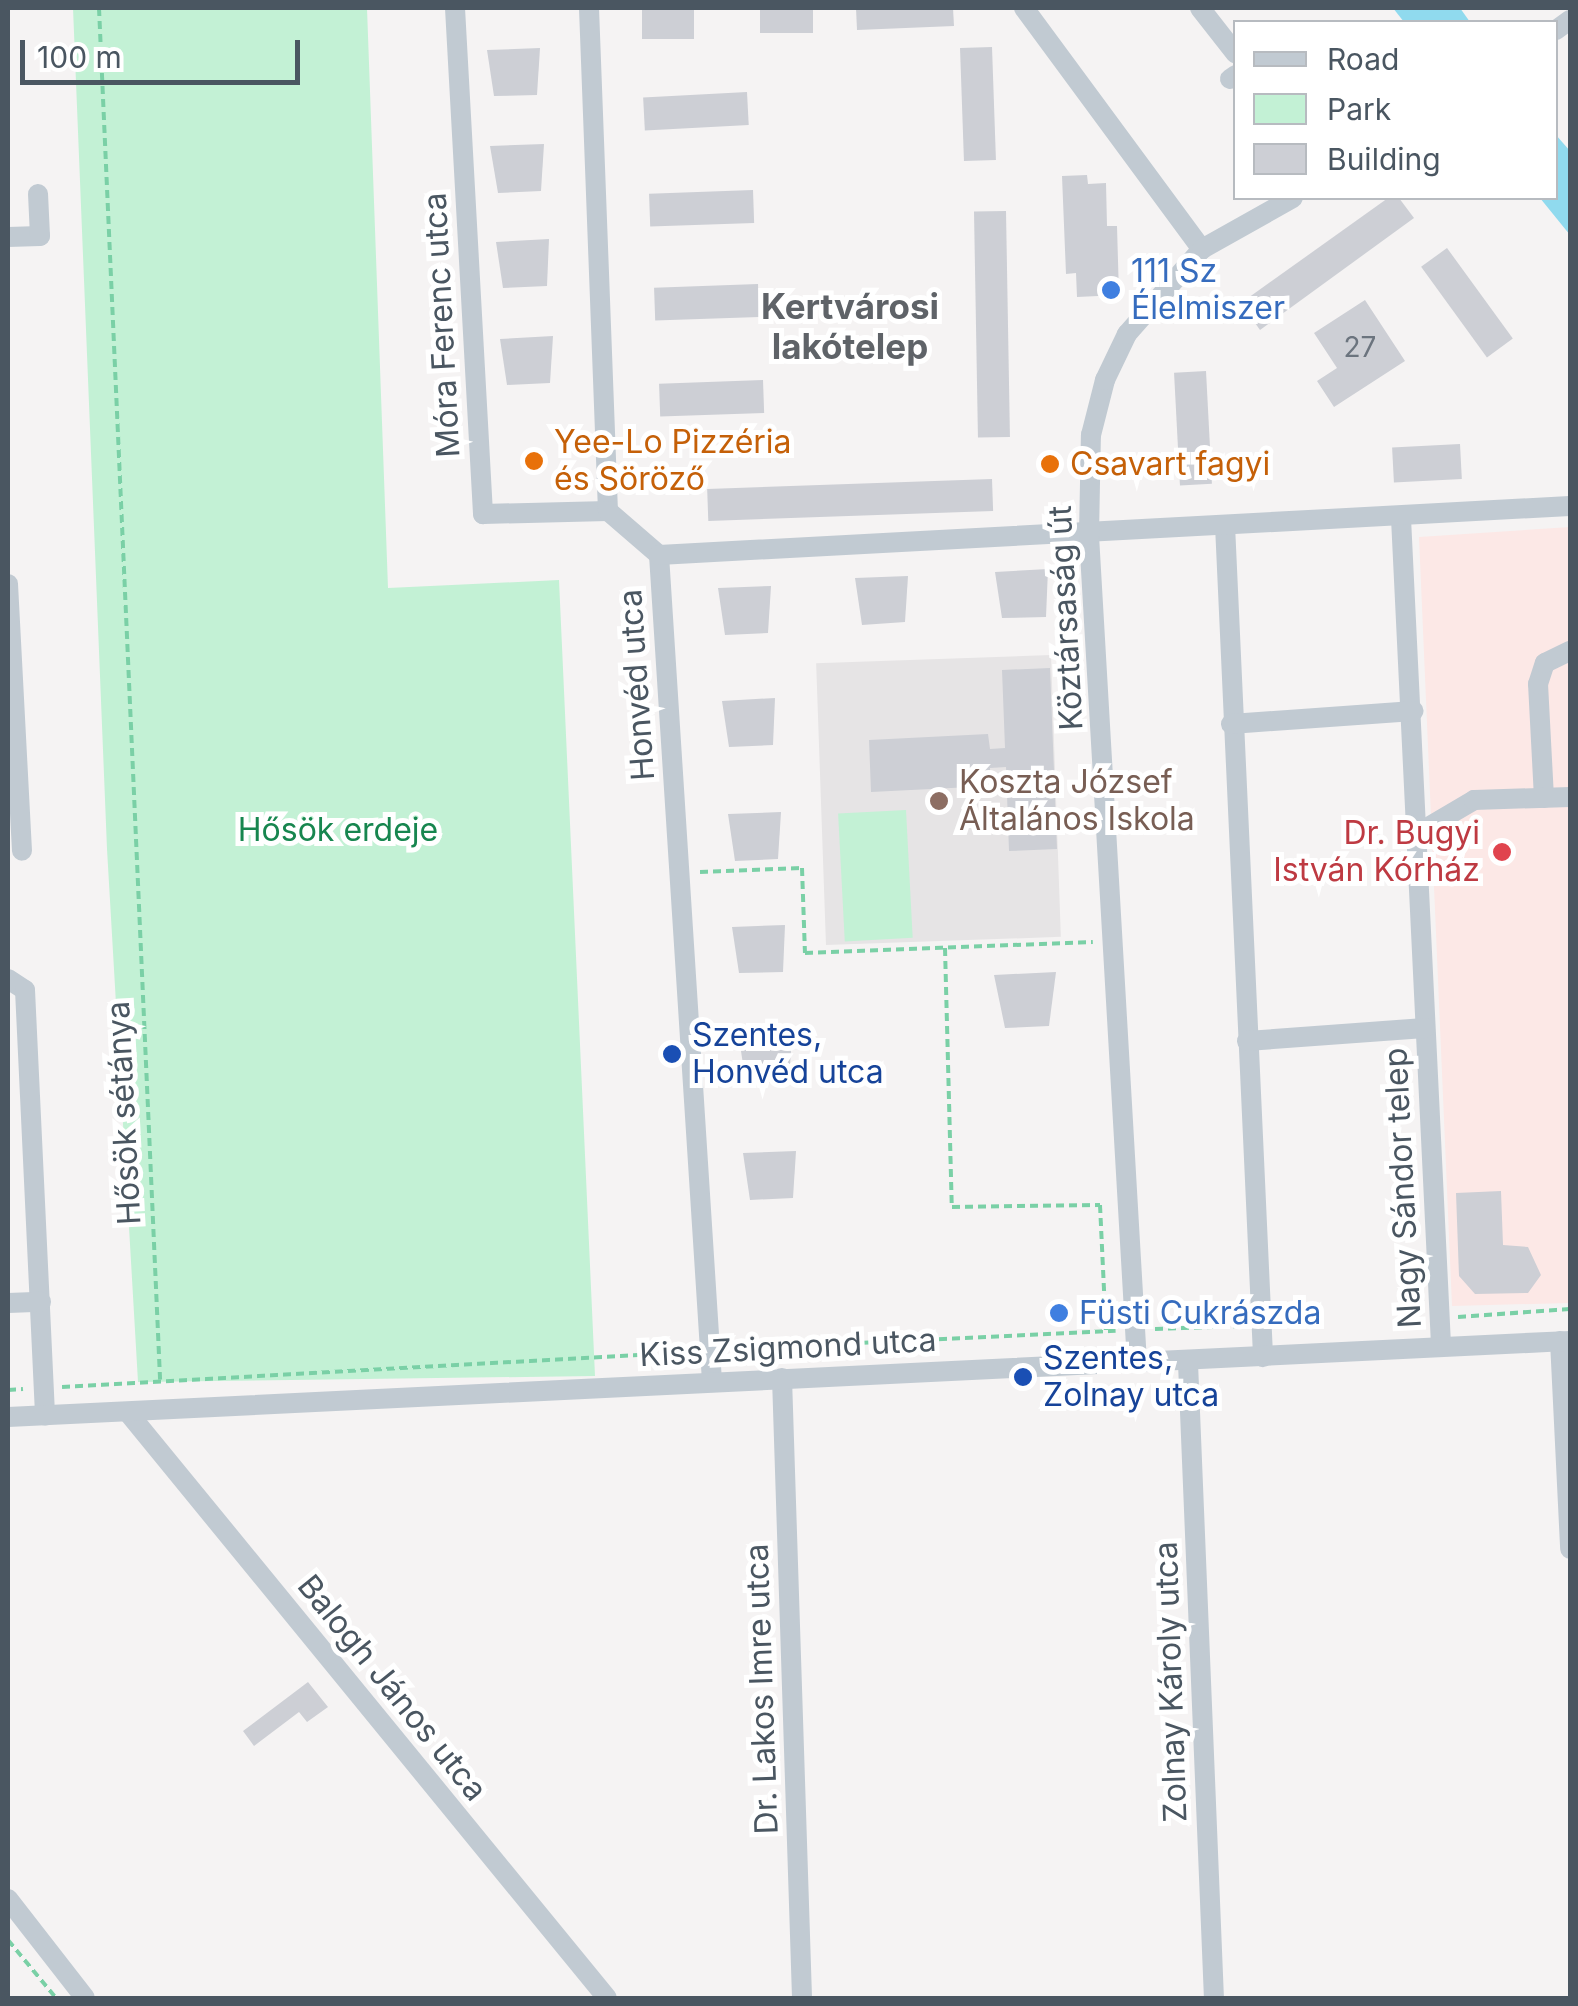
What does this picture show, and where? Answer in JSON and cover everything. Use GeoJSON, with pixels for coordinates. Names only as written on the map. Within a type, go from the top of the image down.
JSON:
{"type":"FeatureCollection","features":[{"type":"Feature","properties":{"kind":"street","name":"Móra Ferenc utca"},"geometry":{"type":"LineString","coordinates":[[455,8],[483,514],[608,511]]}},
{"type":"Feature","properties":{"kind":"street"},"geometry":{"type":"LineString","coordinates":[[589,8],[608,511]]}},
{"type":"Feature","properties":{"kind":"street"},"geometry":{"type":"LineString","coordinates":[[1024,8],[1202,249]]}},
{"type":"Feature","properties":{"kind":"street"},"geometry":{"type":"LineString","coordinates":[[1200,8],[1233,50]]}},
{"type":"Feature","properties":{"kind":"street"},"geometry":{"type":"LineString","coordinates":[[8,238],[40,236],[38,194]]}},
{"type":"Feature","properties":{"kind":"street","name":"Köztársaság út"},"geometry":{"type":"LineString","coordinates":[[1136,1362],[1130,1330],[1113,941],[1089,534],[1091,435],[1105,380],[1127,334],[1202,249],[1290,200]]}},
{"type":"Feature","properties":{"kind":"street"},"geometry":{"type":"LineString","coordinates":[[659,556],[1570,506]]}},
{"type":"Feature","properties":{"kind":"street","name":"Honvéd utca"},"geometry":{"type":"LineString","coordinates":[[608,511],[659,556],[712,1381]]}},
{"type":"Feature","properties":{"kind":"street","name":"Nagy Sándor telep"},"geometry":{"type":"LineString","coordinates":[[1401,518],[1414,710],[1424,1028],[1441,1339]]}},
{"type":"Feature","properties":{"kind":"street"},"geometry":{"type":"LineString","coordinates":[[1226,525],[1231,724],[1263,1357]]}},
{"type":"Feature","properties":{"kind":"street"},"geometry":{"type":"LineString","coordinates":[[8,584],[22,852]]}},
{"type":"Feature","properties":{"kind":"street"},"geometry":{"type":"LineString","coordinates":[[1544,798],[1538,684],[1545,663],[1570,651]]}},
{"type":"Feature","properties":{"kind":"street"},"geometry":{"type":"LineString","coordinates":[[1231,724],[1414,710]]}},
{"type":"Feature","properties":{"kind":"street"},"geometry":{"type":"LineString","coordinates":[[1418,833],[1474,800],[1570,797]]}},
{"type":"Feature","properties":{"kind":"street"},"geometry":{"type":"LineString","coordinates":[[8,979],[26,990],[45,1416]]}},
{"type":"Feature","properties":{"kind":"street","name":"Nagy Sándor telep"},"geometry":{"type":"LineString","coordinates":[[1247,1041],[1424,1028]]}},
{"type":"Feature","properties":{"kind":"street"},"geometry":{"type":"LineString","coordinates":[[8,1303],[41,1302]]}},
{"type":"Feature","properties":{"kind":"street","name":"Kiss Zsigmond utca"},"geometry":{"type":"LineString","coordinates":[[8,1418],[130,1415],[712,1381],[1188,1363],[1441,1339],[1565,1341]]}},
{"type":"Feature","properties":{"kind":"street"},"geometry":{"type":"LineString","coordinates":[[1565,1341],[1570,1550]]}},
{"type":"Feature","properties":{"kind":"street","name":"Zolnay Károly utca"},"geometry":{"type":"LineString","coordinates":[[1188,1363],[1214,1998]]}},
{"type":"Feature","properties":{"kind":"street","name":"Dr. Lakos Imre utca"},"geometry":{"type":"LineString","coordinates":[[782,1378],[802,1998]]}},
{"type":"Feature","properties":{"kind":"street","name":"Balogh János utca"},"geometry":{"type":"LineString","coordinates":[[130,1415],[607,1998]]}},
{"type":"Feature","properties":{"kind":"street"},"geometry":{"type":"LineString","coordinates":[[8,1899],[85,1998]]}},
{"type":"Feature","properties":{"kind":"path","name":"Hősök sétánya"},"geometry":{"type":"LineString","coordinates":[[99,8],[132,844],[160,1380]]}},
{"type":"Feature","properties":{"kind":"path"},"geometry":{"type":"LineString","coordinates":[[680,873],[802,868],[805,953],[1113,941]]}},
{"type":"Feature","properties":{"kind":"path"},"geometry":{"type":"LineString","coordinates":[[945,948],[952,1207],[1100,1205],[1106,1332]]}},
{"type":"Feature","properties":{"kind":"path"},"geometry":{"type":"LineString","coordinates":[[1441,1339],[1461,1312],[1570,1309]]}},
{"type":"Feature","properties":{"kind":"path"},"geometry":{"type":"LineString","coordinates":[[8,1390],[1130,1330],[1248,1326],[1262,1333]]}},
{"type":"Feature","properties":{"kind":"path"},"geometry":{"type":"LineString","coordinates":[[8,1940],[56,1998]]}},
{"type":"Feature","properties":{"kind":"shaded area","name":"Dr. Bugyi István Kórház"},"geometry":{"type":"Polygon","coordinates":[[[1570,527],[1570,1303],[1452,1306],[1419,537],[1570,527]]]}},
{"type":"Feature","properties":{"kind":"shaded area","name":"Koszta József Általános Iskola"},"geometry":{"type":"Polygon","coordinates":[[[1051,655],[1061,937],[826,945],[816,663],[1051,655]]]}},
{"type":"Feature","properties":{"kind":"green space","name":"Hősök erdeje"},"geometry":{"type":"Polygon","coordinates":[[[73,8],[367,8],[388,588],[559,580],[595,1376],[138,1382],[107,849],[73,8]]]}},
{"type":"Feature","properties":{"kind":"green space"},"geometry":{"type":"Polygon","coordinates":[[[906,810],[913,938],[845,941],[838,814],[906,810]]]}},
{"type":"Feature","properties":{"kind":"water"},"geometry":{"type":"Polygon","coordinates":[[[1393,8],[1460,8],[1469,20],[1402,20],[1393,8]]]}},
{"type":"Feature","properties":{"kind":"water"},"geometry":{"type":"Polygon","coordinates":[[[1558,137],[1570,151],[1570,235],[1542,200],[1558,200],[1558,137]]]}},
{"type":"Feature","properties":{"kind":"building"},"geometry":{"type":"Polygon","coordinates":[[[642,8],[694,8],[694,39],[642,39],[642,8]]]}},
{"type":"Feature","properties":{"kind":"building"},"geometry":{"type":"Polygon","coordinates":[[[760,8],[813,8],[813,33],[760,33],[760,8]]]}},
{"type":"Feature","properties":{"kind":"building"},"geometry":{"type":"Polygon","coordinates":[[[856,8],[953,8],[954,26],[857,30],[856,8]]]}},
{"type":"Feature","properties":{"kind":"building"},"geometry":{"type":"Polygon","coordinates":[[[992,47],[996,160],[964,161],[960,48],[992,47]]]}},
{"type":"Feature","properties":{"kind":"building"},"geometry":{"type":"Polygon","coordinates":[[[540,48],[537,95],[494,96],[487,50],[540,48]]]}},
{"type":"Feature","properties":{"kind":"building"},"geometry":{"type":"Polygon","coordinates":[[[747,92],[749,125],[645,130],[643,97],[747,92]]]}},
{"type":"Feature","properties":{"kind":"building"},"geometry":{"type":"Polygon","coordinates":[[[544,144],[541,191],[498,193],[490,146],[544,144]]]}},
{"type":"Feature","properties":{"kind":"building"},"geometry":{"type":"Polygon","coordinates":[[[1087,175],[1088,184],[1106,183],[1107,226],[1117,226],[1119,295],[1077,297],[1076,273],[1066,274],[1062,176],[1087,175]]]}},
{"type":"Feature","properties":{"kind":"building"},"geometry":{"type":"Polygon","coordinates":[[[753,190],[754,223],[650,227],[649,194],[753,190]]]}},
{"type":"Feature","properties":{"kind":"building"},"geometry":{"type":"Polygon","coordinates":[[[1385,200],[1400,200],[1414,218],[1260,330],[1241,303],[1385,200]]]}},
{"type":"Feature","properties":{"kind":"building"},"geometry":{"type":"Polygon","coordinates":[[[1006,211],[1010,437],[978,438],[974,212],[1006,211]]]}},
{"type":"Feature","properties":{"kind":"building"},"geometry":{"type":"Polygon","coordinates":[[[549,239],[547,286],[503,288],[496,242],[549,239]]]}},
{"type":"Feature","properties":{"kind":"building"},"geometry":{"type":"Polygon","coordinates":[[[1447,248],[1513,339],[1487,357],[1421,267],[1447,248]]]}},
{"type":"Feature","properties":{"kind":"building"},"geometry":{"type":"Polygon","coordinates":[[[758,284],[759,317],[655,321],[654,288],[758,284]]]}},
{"type":"Feature","properties":{"kind":"building"},"geometry":{"type":"Polygon","coordinates":[[[1365,300],[1405,361],[1334,407],[1317,381],[1337,368],[1314,333],[1365,300]]]}},
{"type":"Feature","properties":{"kind":"building"},"geometry":{"type":"Polygon","coordinates":[[[553,336],[550,383],[507,385],[500,339],[553,336]]]}},
{"type":"Feature","properties":{"kind":"building"},"geometry":{"type":"Polygon","coordinates":[[[1206,371],[1212,484],[1180,486],[1174,373],[1206,371]]]}},
{"type":"Feature","properties":{"kind":"building"},"geometry":{"type":"Polygon","coordinates":[[[763,380],[764,413],[660,417],[659,384],[763,380]]]}},
{"type":"Feature","properties":{"kind":"building"},"geometry":{"type":"Polygon","coordinates":[[[1460,444],[1462,479],[1394,483],[1392,448],[1460,444]]]}},
{"type":"Feature","properties":{"kind":"building"},"geometry":{"type":"Polygon","coordinates":[[[992,479],[993,511],[708,521],[707,489],[992,479]]]}},
{"type":"Feature","properties":{"kind":"building"},"geometry":{"type":"Polygon","coordinates":[[[1048,569],[1046,617],[1002,618],[995,572],[1048,569]]]}},
{"type":"Feature","properties":{"kind":"building"},"geometry":{"type":"Polygon","coordinates":[[[908,576],[905,622],[862,625],[855,578],[908,576]]]}},
{"type":"Feature","properties":{"kind":"building"},"geometry":{"type":"Polygon","coordinates":[[[771,586],[768,633],[725,635],[718,588],[771,586]]]}},
{"type":"Feature","properties":{"kind":"building"},"geometry":{"type":"Polygon","coordinates":[[[1050,668],[1057,849],[1009,851],[1006,767],[990,768],[991,786],[871,792],[869,740],[988,734],[990,749],[1005,748],[1002,670],[1050,668]]]}},
{"type":"Feature","properties":{"kind":"building"},"geometry":{"type":"Polygon","coordinates":[[[775,698],[773,745],[729,747],[722,701],[775,698]]]}},
{"type":"Feature","properties":{"kind":"building"},"geometry":{"type":"Polygon","coordinates":[[[781,812],[778,859],[735,861],[728,814],[781,812]]]}},
{"type":"Feature","properties":{"kind":"building"},"geometry":{"type":"Polygon","coordinates":[[[785,925],[783,972],[739,973],[732,927],[785,925]]]}},
{"type":"Feature","properties":{"kind":"building"},"geometry":{"type":"Polygon","coordinates":[[[1056,972],[1049,1026],[1005,1028],[994,975],[1056,972]]]}},
{"type":"Feature","properties":{"kind":"building"},"geometry":{"type":"Polygon","coordinates":[[[792,1035],[789,1082],[746,1084],[739,1038],[792,1035]]]}},
{"type":"Feature","properties":{"kind":"building"},"geometry":{"type":"Polygon","coordinates":[[[796,1151],[793,1198],[750,1200],[743,1153],[796,1151]]]}},
{"type":"Feature","properties":{"kind":"building"},"geometry":{"type":"Polygon","coordinates":[[[1501,1191],[1503,1245],[1528,1247],[1541,1275],[1528,1293],[1475,1294],[1459,1276],[1456,1193],[1501,1191]]]}},
{"type":"Feature","properties":{"kind":"building"},"geometry":{"type":"Polygon","coordinates":[[[308,1682],[328,1707],[307,1722],[299,1712],[254,1746],[243,1731],[308,1682]]]}},
{"type":"Feature","properties":{"kind":"place","name":"111 Sz Élelmiszer"},"geometry":{"type":"Point","coordinates":[1111,290]}},
{"type":"Feature","properties":{"kind":"place","name":"Yee-Lo Pizzéria és Söröző"},"geometry":{"type":"Point","coordinates":[534,461]}},
{"type":"Feature","properties":{"kind":"place","name":"Csavart fagyi"},"geometry":{"type":"Point","coordinates":[1050,464]}},
{"type":"Feature","properties":{"kind":"place","name":"Koszta József Általános Iskola"},"geometry":{"type":"Point","coordinates":[939,801]}},
{"type":"Feature","properties":{"kind":"place","name":"Dr. Bugyi István Kórház"},"geometry":{"type":"Point","coordinates":[1502,852]}},
{"type":"Feature","properties":{"kind":"place","name":"Szentes, Honvéd utca"},"geometry":{"type":"Point","coordinates":[672,1054]}},
{"type":"Feature","properties":{"kind":"place","name":"Füsti Cukrászda"},"geometry":{"type":"Point","coordinates":[1059,1313]}},
{"type":"Feature","properties":{"kind":"place","name":"Szentes, Zolnay utca"},"geometry":{"type":"Point","coordinates":[1023,1377]}},
{"type":"Feature","properties":{"kind":"district","name":"Kertvárosi lakótelep"},"geometry":{"type":"Point","coordinates":[850,326]}}]}
